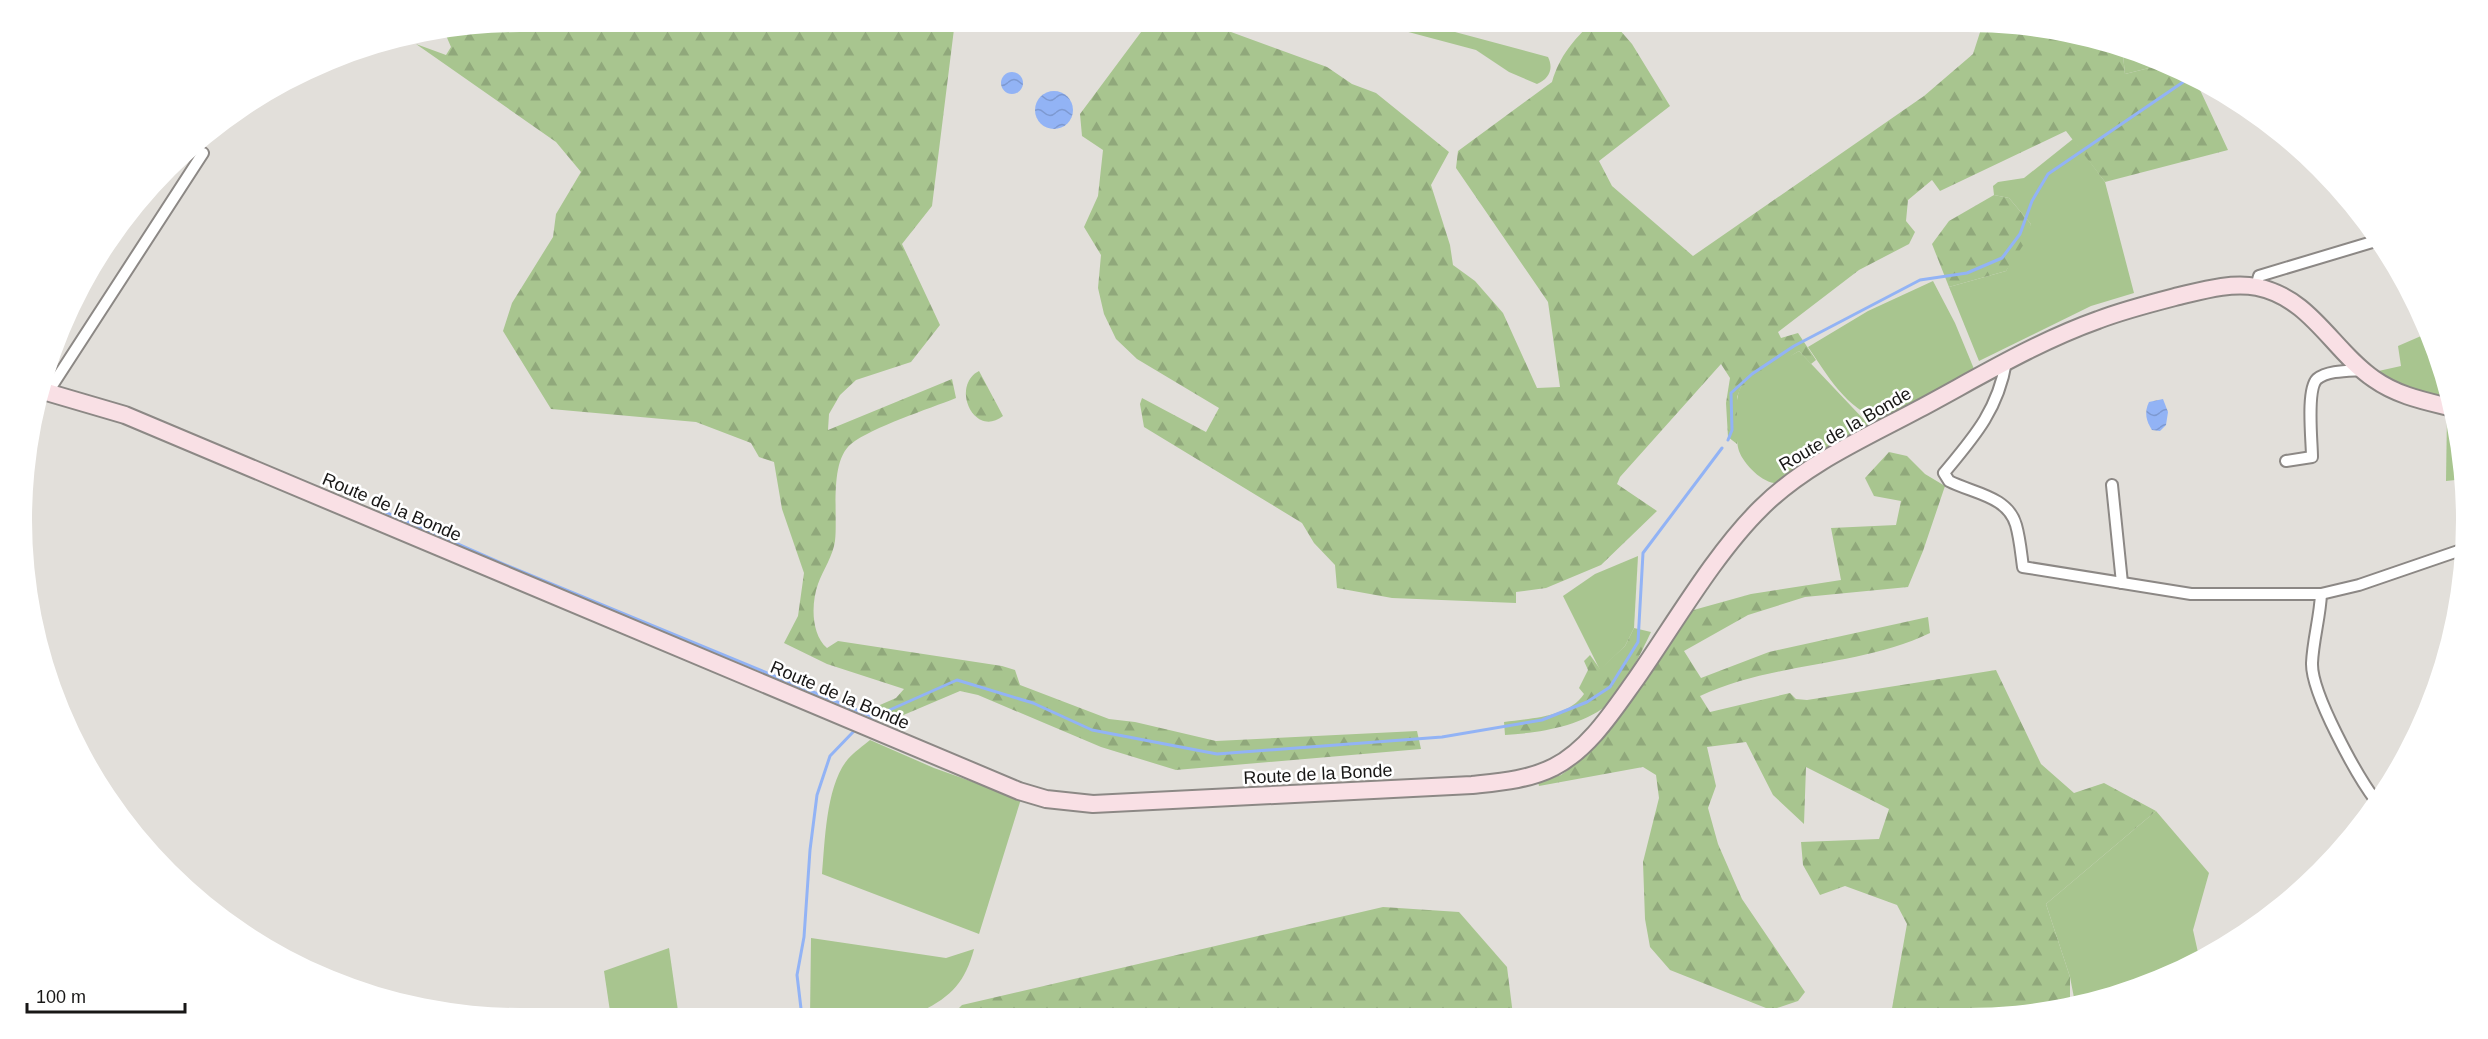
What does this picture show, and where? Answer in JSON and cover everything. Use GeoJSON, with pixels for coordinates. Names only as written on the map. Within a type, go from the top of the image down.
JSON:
{"type":"FeatureCollection","features":[{"type":"Feature","properties":{"kind":"main road","name":"Route de la Bonde"},"geometry":{"type":"LineString","coordinates":[[48,392],[125,416],[1018,791],[1069,803],[1136,804],[1472,785],[1528,777],[1557,766],[1588,740],[1616,708],[1743,527],[1775,495],[1809,469],[2006,362],[2097,320],[2202,291],[2256,287],[2276,293],[2304,308],[2363,370],[2385,386],[2409,398],[2443,406]]}},
{"type":"Feature","properties":{"kind":"street"},"geometry":{"type":"LineString","coordinates":[[52,381],[203,153]]}},
{"type":"Feature","properties":{"kind":"street"},"geometry":{"type":"LineString","coordinates":[[2256,287],[2259,276],[2370,243]]}},
{"type":"Feature","properties":{"kind":"street"},"geometry":{"type":"LineString","coordinates":[[2273,272],[2276,293]]}},
{"type":"Feature","properties":{"kind":"street"},"geometry":{"type":"LineString","coordinates":[[2006,362],[2002,386],[1990,414],[1944,473],[1949,481],[1994,500],[2010,510],[2016,525],[2024,567],[2191,594],[2321,594],[2359,585],[2455,552]]}},
{"type":"Feature","properties":{"kind":"street"},"geometry":{"type":"LineString","coordinates":[[2286,461],[2312,457],[2311,390],[2318,379],[2332,373],[2363,370]]}},
{"type":"Feature","properties":{"kind":"street"},"geometry":{"type":"LineString","coordinates":[[2112,485],[2122,583]]}},
{"type":"Feature","properties":{"kind":"street"},"geometry":{"type":"LineString","coordinates":[[2321,594],[2312,664],[2318,689],[2371,795]]}},
{"type":"Feature","properties":{"kind":"green space"},"geometry":{"type":"Polygon","coordinates":[[[520,32],[954,32],[932,206],[902,244],[940,325],[911,362],[856,380],[840,395],[829,414],[828,430],[952,379],[956,398],[872,431],[851,444],[844,452],[837,476],[834,547],[818,584],[814,600],[815,627],[822,642],[827,648],[838,641],[1002,666],[1015,670],[1020,685],[1109,719],[1135,722],[1216,741],[1417,731],[1421,749],[1176,770],[1101,747],[978,695],[960,691],[887,722],[874,713],[873,708],[896,698],[904,689],[827,664],[784,643],[798,616],[804,573],[782,509],[774,462],[759,457],[751,443],[696,422],[551,409],[503,331],[512,303],[553,237],[556,214],[581,172],[556,142],[416,44],[446,55],[451,47],[447,37],[520,32]]]}},
{"type":"Feature","properties":{"kind":"green space"},"geometry":{"type":"Polygon","coordinates":[[[1141,32],[1231,32],[1327,67],[1352,84],[1376,93],[1449,152],[1431,185],[1450,245],[1453,265],[1475,281],[1503,313],[1537,388],[1560,387],[1548,302],[1456,168],[1458,151],[1552,82],[1568,49],[1582,32],[1622,32],[1632,44],[1670,106],[1599,161],[1612,186],[1693,256],[1924,96],[1973,54],[1980,32],[2032,36],[2095,48],[2123,56],[2125,74],[2151,67],[2184,82],[2200,90],[2228,150],[2105,182],[2066,131],[1940,191],[1932,180],[1908,200],[1906,221],[1915,232],[1909,244],[1859,270],[1778,332],[1781,338],[1798,333],[1816,360],[1811,364],[1799,351],[1741,387],[1737,397],[1737,444],[1728,437],[1726,403],[1730,378],[1721,364],[1620,477],[1617,484],[1657,511],[1601,565],[1546,588],[1516,592],[1516,603],[1392,598],[1337,588],[1335,565],[1314,543],[1302,523],[1144,427],[1140,404],[1142,398],[1206,432],[1219,408],[1137,359],[1116,339],[1104,314],[1098,288],[1101,255],[1084,227],[1098,196],[1103,150],[1082,136],[1080,114],[1141,32]]]}},
{"type":"Feature","properties":{"kind":"green space"},"geometry":{"type":"Polygon","coordinates":[[[1408,32],[1455,32],[1548,57],[1549,73],[1537,84],[1509,72],[1476,50],[1408,32]]]}},
{"type":"Feature","properties":{"kind":"green space"},"geometry":{"type":"Polygon","coordinates":[[[2123,56],[2151,67],[2125,74],[2123,56]]]}},
{"type":"Feature","properties":{"kind":"green space"},"geometry":{"type":"Polygon","coordinates":[[[2073,139],[2105,182],[2134,293],[2091,306],[1979,361],[1949,287],[2006,271],[2031,224],[2009,198],[1994,195],[1993,186],[1998,182],[2024,178],[2073,139]]]}},
{"type":"Feature","properties":{"kind":"green space"},"geometry":{"type":"Polygon","coordinates":[[[1994,195],[2009,198],[2031,224],[2024,244],[2006,271],[1949,287],[1932,244],[1949,221],[1994,195]]]}},
{"type":"Feature","properties":{"kind":"green space"},"geometry":{"type":"Polygon","coordinates":[[[1933,281],[1955,323],[1974,369],[1971,373],[1881,420],[1869,415],[1848,400],[1839,390],[1808,347],[1868,311],[1933,281]]]}},
{"type":"Feature","properties":{"kind":"green space"},"geometry":{"type":"Polygon","coordinates":[[[2420,336],[2441,400],[2409,392],[2374,372],[2401,366],[2398,346],[2420,336]]]}},
{"type":"Feature","properties":{"kind":"green space"},"geometry":{"type":"Polygon","coordinates":[[[1799,351],[1869,425],[1780,483],[1774,483],[1756,473],[1745,462],[1739,451],[1736,428],[1737,399],[1746,381],[1799,351]]]}},
{"type":"Feature","properties":{"kind":"green space"},"geometry":{"type":"Polygon","coordinates":[[[979,371],[1003,416],[992,421],[983,421],[975,416],[966,398],[966,388],[971,378],[979,371]]]}},
{"type":"Feature","properties":{"kind":"green space"},"geometry":{"type":"Polygon","coordinates":[[[2447,423],[2454,480],[2446,481],[2447,423]]]}},
{"type":"Feature","properties":{"kind":"green space"},"geometry":{"type":"Polygon","coordinates":[[[1889,452],[1907,456],[1925,474],[1945,486],[1908,587],[1805,597],[1748,615],[1684,651],[1701,678],[1769,652],[1928,617],[1930,633],[1874,652],[1756,677],[1700,696],[1710,712],[1790,693],[1796,699],[1807,700],[1996,670],[2041,764],[2074,793],[2104,783],[2156,811],[2046,904],[2070,977],[2070,997],[2032,1003],[1969,1008],[1892,1008],[1907,924],[1897,905],[1845,886],[1820,895],[1803,865],[1801,842],[1879,839],[1889,809],[1806,767],[1804,824],[1773,795],[1746,742],[1707,747],[1716,786],[1708,808],[1718,844],[1742,899],[1805,992],[1798,1001],[1777,1008],[1766,1008],[1670,970],[1650,947],[1645,919],[1643,862],[1659,798],[1656,775],[1643,767],[1539,786],[1538,782],[1561,775],[1580,761],[1600,737],[1690,611],[1751,594],[1841,580],[1831,528],[1896,525],[1901,501],[1874,496],[1865,478],[1889,452]]]}},
{"type":"Feature","properties":{"kind":"green space"},"geometry":{"type":"Polygon","coordinates":[[[1638,556],[1634,628],[1625,646],[1600,670],[1563,596],[1595,574],[1638,556]]]}},
{"type":"Feature","properties":{"kind":"green space"},"geometry":{"type":"Polygon","coordinates":[[[1634,628],[1651,632],[1637,661],[1606,706],[1571,724],[1530,733],[1505,735],[1504,722],[1537,718],[1559,712],[1577,702],[1584,694],[1579,688],[1588,670],[1584,661],[1590,655],[1600,669],[1625,646],[1634,628]]]}},
{"type":"Feature","properties":{"kind":"green space"},"geometry":{"type":"Polygon","coordinates":[[[870,740],[934,768],[1021,799],[979,934],[822,874],[828,814],[835,783],[848,759],[870,740]]]}},
{"type":"Feature","properties":{"kind":"green space"},"geometry":{"type":"Polygon","coordinates":[[[2156,811],[2209,873],[2193,930],[2197,950],[2125,982],[2074,996],[2070,977],[2046,904],[2156,811]]]}},
{"type":"Feature","properties":{"kind":"green space"},"geometry":{"type":"Polygon","coordinates":[[[1383,907],[1459,912],[1507,967],[1512,1008],[959,1008],[962,1005],[1383,907]]]}},
{"type":"Feature","properties":{"kind":"green space"},"geometry":{"type":"Polygon","coordinates":[[[811,938],[946,958],[974,949],[962,979],[956,987],[942,1000],[927,1008],[810,1008],[811,938]]]}},
{"type":"Feature","properties":{"kind":"green space"},"geometry":{"type":"Polygon","coordinates":[[[669,948],[678,1008],[610,1008],[604,971],[669,948]]]}},
{"type":"Feature","properties":{"kind":"water"},"geometry":{"type":"Polygon","coordinates":[[[1012,72],[1020,75],[1023,83],[1020,91],[1012,94],[1004,91],[1001,83],[1004,75],[1012,72]]]}},
{"type":"Feature","properties":{"kind":"water"},"geometry":{"type":"Polygon","coordinates":[[[1054,91],[1068,96],[1073,110],[1068,124],[1054,129],[1040,124],[1035,110],[1040,96],[1054,91]]]}},
{"type":"Feature","properties":{"kind":"water"},"geometry":{"type":"Polygon","coordinates":[[[2163,399],[2168,412],[2166,425],[2160,431],[2152,430],[2146,416],[2147,406],[2149,402],[2163,399]]]}},
{"type":"Feature","properties":{"kind":"waterway"},"geometry":{"type":"LineString","coordinates":[[1728,440],[1732,430],[1731,393],[1752,374],[1794,346],[1920,280],[1967,273],[2002,258],[2020,234],[2032,201],[2048,174],[2184,82]]}},
{"type":"Feature","properties":{"kind":"waterway"},"geometry":{"type":"LineString","coordinates":[[867,720],[957,680],[1033,703],[1092,730],[1217,754],[1442,737],[1542,720],[1587,702],[1610,687],[1638,642],[1643,553],[1722,448]]}},
{"type":"Feature","properties":{"kind":"waterway"},"geometry":{"type":"LineString","coordinates":[[383,511],[506,565],[871,716]]}},
{"type":"Feature","properties":{"kind":"waterway"},"geometry":{"type":"LineString","coordinates":[[801,1008],[797,975],[804,937],[810,850],[817,795],[830,756],[855,730]]}}]}
